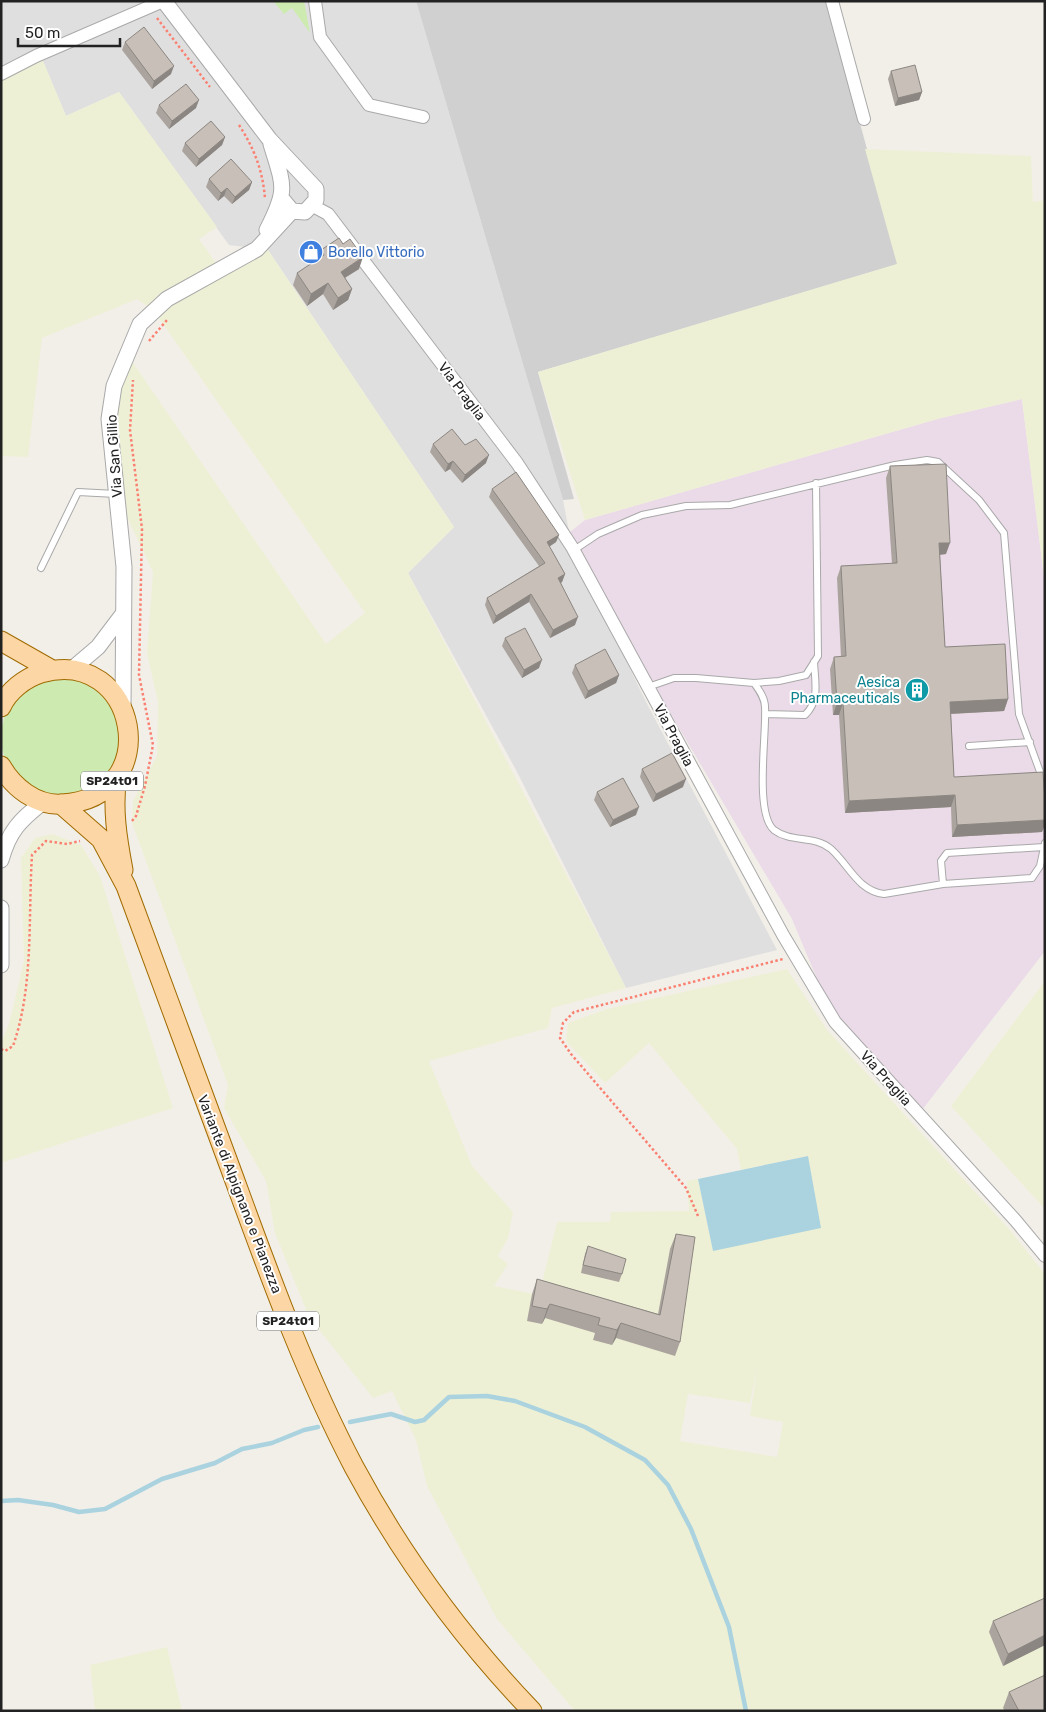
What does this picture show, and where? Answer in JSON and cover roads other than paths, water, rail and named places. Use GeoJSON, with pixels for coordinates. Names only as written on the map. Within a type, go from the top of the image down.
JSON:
{"type":"FeatureCollection","features":[{"type":"Feature","properties":{"kind":"main road","name":"Variante di Alpignano e Pianezza"},"geometry":{"type":"LineString","coordinates":[[1,641],[52,670]]}},
{"type":"Feature","properties":{"kind":"main road","name":"Variante di Alpignano e Pianezza"},"geometry":{"type":"LineString","coordinates":[[1,707],[15,688],[32,676],[52,670],[71,670],[93,677],[111,690],[123,709],[129,732],[129,745],[126,758],[117,776],[114,797],[116,827],[126,886]]}},
{"type":"Feature","properties":{"kind":"main road","name":"Variante di Alpignano e Pianezza"},"geometry":{"type":"LineString","coordinates":[[1,766],[8,778],[24,792],[52,803],[101,839],[126,886],[260,1250],[296,1341],[340,1439],[380,1513],[437,1600],[475,1648],[532,1711]]}},
{"type":"Feature","properties":{"kind":"main road","name":"Variante di Alpignano e Pianezza"},"geometry":{"type":"LineString","coordinates":[[52,803],[84,801],[100,792],[117,776]]}},
{"type":"Feature","properties":{"kind":"street"},"geometry":{"type":"LineString","coordinates":[[315,1],[320,37],[369,105],[423,117]]}},
{"type":"Feature","properties":{"kind":"street"},"geometry":{"type":"LineString","coordinates":[[832,1],[864,118]]}},
{"type":"Feature","properties":{"kind":"street"},"geometry":{"type":"LineString","coordinates":[[1,74],[36,56],[159,3],[270,140],[316,189],[316,200],[313,206],[305,212],[286,199],[270,140]]}},
{"type":"Feature","properties":{"kind":"street"},"geometry":{"type":"LineString","coordinates":[[286,199],[294,178],[304,178]]}},
{"type":"Feature","properties":{"kind":"street","name":"Via San Gillio"},"geometry":{"type":"LineString","coordinates":[[123,709],[124,567],[109,419],[114,386],[140,324],[167,299],[257,249],[286,199]]}},
{"type":"Feature","properties":{"kind":"street","name":"Via Praglia"},"geometry":{"type":"LineString","coordinates":[[313,206],[328,214],[340,229],[517,463],[574,550],[795,956],[835,1022],[1045,1256]]}},
{"type":"Feature","properties":{"kind":"street"},"geometry":{"type":"LineString","coordinates":[[71,670],[98,647],[123,614]]}},
{"type":"Feature","properties":{"kind":"street"},"geometry":{"type":"LineString","coordinates":[[1,860],[7,838],[30,812],[52,803]]}},
{"type":"Feature","properties":{"kind":"street"},"geometry":{"type":"LineString","coordinates":[[1,908],[1,964]]}},
{"type":"Feature","properties":{"kind":"lane"},"geometry":{"type":"LineString","coordinates":[[574,550],[598,534],[642,515],[686,506],[730,505],[894,465],[927,460],[938,462],[979,500],[1004,534],[1018,714],[1043,779],[1043,787]]}},
{"type":"Feature","properties":{"kind":"lane"},"geometry":{"type":"LineString","coordinates":[[648,687],[674,678],[754,683],[779,681],[806,675],[818,656],[816,484]]}},
{"type":"Feature","properties":{"kind":"lane"},"geometry":{"type":"LineString","coordinates":[[42,568],[78,492],[116,494]]}},
{"type":"Feature","properties":{"kind":"lane"},"geometry":{"type":"LineString","coordinates":[[765,714],[805,715],[812,708],[816,692],[814,662]]}},
{"type":"Feature","properties":{"kind":"lane"},"geometry":{"type":"LineString","coordinates":[[754,683],[765,705],[764,796],[767,818],[774,830],[789,837],[823,842],[864,887],[875,893],[884,894],[943,884],[1032,878],[1040,866],[1044,845],[947,853],[941,861],[943,884]]}},
{"type":"Feature","properties":{"kind":"lane"},"geometry":{"type":"LineString","coordinates":[[969,746],[1030,742]]}},
{"type":"Feature","properties":{"kind":"water"},"geometry":{"type":"Polygon","coordinates":[[[808,1156],[821,1228],[713,1251],[698,1179],[808,1156]]]}},
{"type":"Feature","properties":{"kind":"waterway"},"geometry":{"type":"LineString","coordinates":[[350,1422],[391,1414],[415,1422],[424,1420],[449,1397],[487,1396],[515,1401],[585,1427],[645,1460],[668,1485],[691,1529],[729,1627],[746,1711]]}},
{"type":"Feature","properties":{"kind":"waterway"},"geometry":{"type":"LineString","coordinates":[[1,1501],[18,1500],[53,1505],[79,1512],[105,1509],[162,1479],[215,1463],[242,1449],[272,1443],[304,1430],[318,1427]]}},
{"type":"Feature","properties":{"kind":"place","name":"Borello Vittorio"},"geometry":{"type":"Point","coordinates":[311,252]}},
{"type":"Feature","properties":{"kind":"place","name":"Aesica Pharmaceuticals"},"geometry":{"type":"Point","coordinates":[917,690]}}]}
